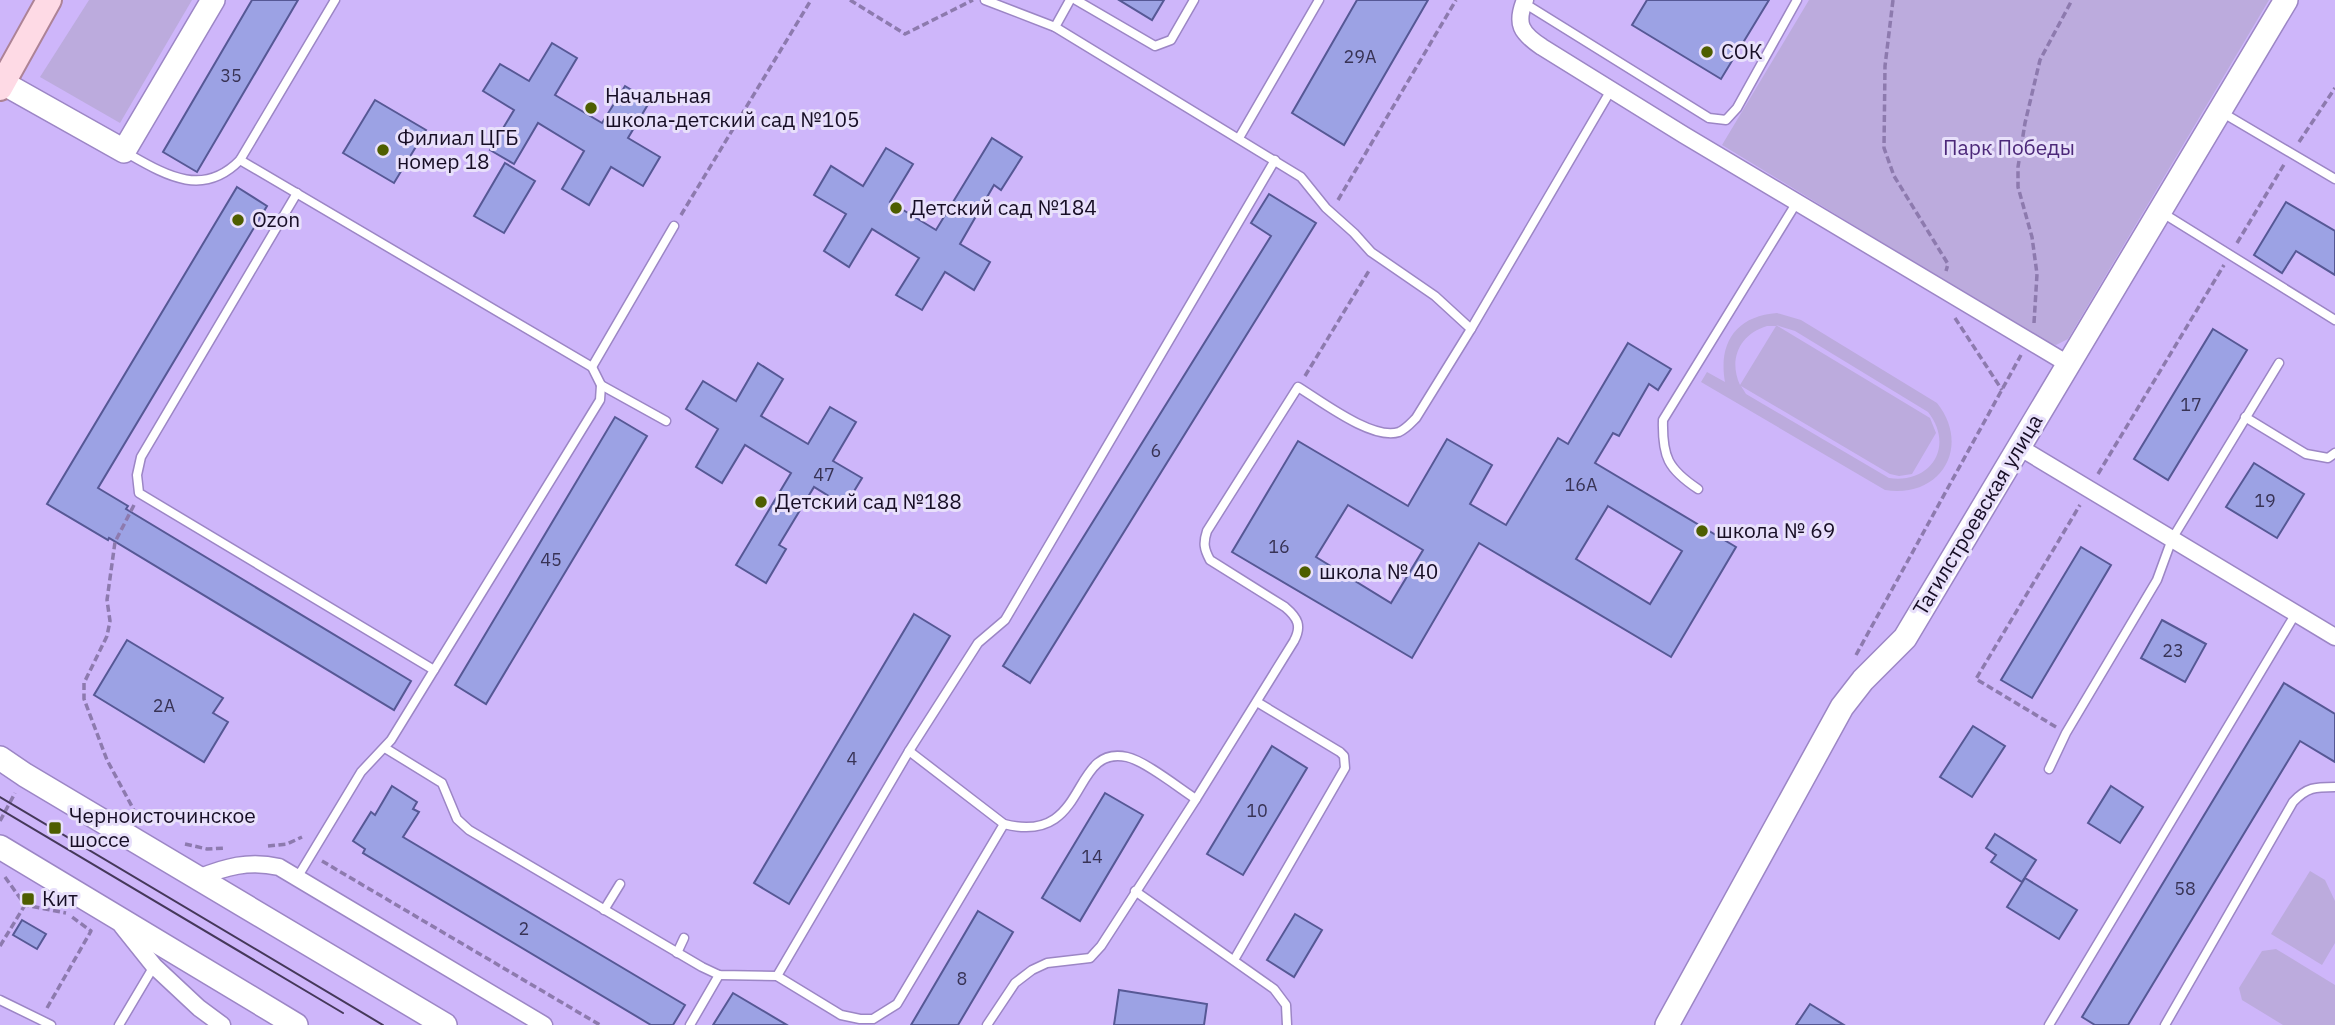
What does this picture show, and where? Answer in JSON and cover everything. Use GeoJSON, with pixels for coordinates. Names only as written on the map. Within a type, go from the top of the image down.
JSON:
{"type":"FeatureCollection","features":[{"type":"Feature","properties":{"kind":"main road"},"geometry":{"type":"LineString","coordinates":[[1,85],[49,0]]}},
{"type":"Feature","properties":{"kind":"street"},"geometry":{"type":"LineString","coordinates":[[1,85],[124,151],[213,0]]}},
{"type":"Feature","properties":{"kind":"street","name":"Тагилстроевская улица"},"geometry":{"type":"LineString","coordinates":[[1667,1025],[1842,707],[1863,680],[1905,638],[2286,0]]}},
{"type":"Feature","properties":{"kind":"street"},"geometry":{"type":"LineString","coordinates":[[1524,2],[1519,15],[1521,26],[1528,38],[2068,364]]}},
{"type":"Feature","properties":{"kind":"street"},"geometry":{"type":"LineString","coordinates":[[2019,447],[2335,637]]}},
{"type":"Feature","properties":{"kind":"street"},"geometry":{"type":"LineString","coordinates":[[0,758],[445,1025]]}},
{"type":"Feature","properties":{"kind":"street"},"geometry":{"type":"LineString","coordinates":[[0,847],[296,1025]]}},
{"type":"Feature","properties":{"kind":"street"},"geometry":{"type":"LineString","coordinates":[[198,878],[223,868],[250,863],[279,867],[544,1025]]}},
{"type":"Feature","properties":{"kind":"street"},"geometry":{"type":"LineString","coordinates":[[114,915],[154,967],[222,1025]]}},
{"type":"Feature","properties":{"kind":"lane"},"geometry":{"type":"LineString","coordinates":[[124,151],[154,168],[186,180],[204,182],[222,176],[240,160],[335,0]]}},
{"type":"Feature","properties":{"kind":"lane"},"geometry":{"type":"LineString","coordinates":[[985,0],[1055,27],[1301,177],[1331,212],[1377,257],[1435,296],[1471,329]]}},
{"type":"Feature","properties":{"kind":"lane"},"geometry":{"type":"LineString","coordinates":[[1055,27],[1073,0],[1155,46],[1171,40],[1194,0]]}},
{"type":"Feature","properties":{"kind":"lane"},"geometry":{"type":"LineString","coordinates":[[1239,138],[1319,0]]}},
{"type":"Feature","properties":{"kind":"lane"},"geometry":{"type":"LineString","coordinates":[[1524,2],[1709,118],[1726,120],[1737,108],[1797,0]]}},
{"type":"Feature","properties":{"kind":"lane"},"geometry":{"type":"LineString","coordinates":[[987,1025],[1015,983],[1031,970],[1046,964],[1090,958],[1101,946],[1299,632],[1299,624],[1294,614],[1210,560],[1203,542],[1207,531],[1298,387],[1368,429],[1383,434],[1397,433],[1406,428],[1416,418],[1471,329],[1611,90]]}},
{"type":"Feature","properties":{"kind":"lane"},"geometry":{"type":"LineString","coordinates":[[2220,111],[2335,179]]}},
{"type":"Feature","properties":{"kind":"lane"},"geometry":{"type":"LineString","coordinates":[[240,160],[592,367],[601,385],[600,400],[434,670],[385,748],[361,772],[297,878]]}},
{"type":"Feature","properties":{"kind":"lane"},"geometry":{"type":"LineString","coordinates":[[777,976],[909,751],[978,643],[1006,620],[1275,160]]}},
{"type":"Feature","properties":{"kind":"lane"},"geometry":{"type":"LineString","coordinates":[[297,194],[141,457],[137,475],[139,493],[434,670]]}},
{"type":"Feature","properties":{"kind":"lane"},"geometry":{"type":"LineString","coordinates":[[1698,489],[1670,466],[1662,445],[1663,420],[1797,202]]}},
{"type":"Feature","properties":{"kind":"lane"},"geometry":{"type":"LineString","coordinates":[[2161,212],[2335,320]]}},
{"type":"Feature","properties":{"kind":"lane"},"geometry":{"type":"LineString","coordinates":[[592,367],[674,226]]}},
{"type":"Feature","properties":{"kind":"lane"},"geometry":{"type":"LineString","coordinates":[[2049,769],[2066,733],[2157,580],[2172,539],[2279,363]]}},
{"type":"Feature","properties":{"kind":"lane"},"geometry":{"type":"LineString","coordinates":[[601,385],[666,421]]}},
{"type":"Feature","properties":{"kind":"lane"},"geometry":{"type":"LineString","coordinates":[[2245,417],[2306,454],[2328,458],[2335,453]]}},
{"type":"Feature","properties":{"kind":"lane"},"geometry":{"type":"LineString","coordinates":[[2049,1025],[2296,613]]}},
{"type":"Feature","properties":{"kind":"lane"},"geometry":{"type":"LineString","coordinates":[[1234,960],[1345,768],[1340,752],[1257,702]]}},
{"type":"Feature","properties":{"kind":"lane"},"geometry":{"type":"LineString","coordinates":[[385,748],[442,783],[450,807],[463,826],[677,953],[719,975],[777,976],[841,1015],[860,1019],[873,1019],[897,1004],[1004,824]]}},
{"type":"Feature","properties":{"kind":"lane"},"geometry":{"type":"LineString","coordinates":[[909,751],[1004,824],[1021,828],[1047,825],[1063,813],[1088,772],[1101,760],[1115,755],[1129,757],[1196,799]]}},
{"type":"Feature","properties":{"kind":"lane"},"geometry":{"type":"LineString","coordinates":[[2165,1025],[2293,802],[2302,791],[2335,787]]}},
{"type":"Feature","properties":{"kind":"lane"},"geometry":{"type":"LineString","coordinates":[[604,910],[620,884]]}},
{"type":"Feature","properties":{"kind":"lane"},"geometry":{"type":"LineString","coordinates":[[1135,891],[1281,996],[1286,1005],[1286,1025]]}},
{"type":"Feature","properties":{"kind":"lane"},"geometry":{"type":"LineString","coordinates":[[677,953],[684,938]]}},
{"type":"Feature","properties":{"kind":"lane"},"geometry":{"type":"LineString","coordinates":[[119,1025],[154,967]]}},
{"type":"Feature","properties":{"kind":"lane"},"geometry":{"type":"LineString","coordinates":[[691,1025],[719,975]]}},
{"type":"Feature","properties":{"kind":"lane"},"geometry":{"type":"LineString","coordinates":[[0,1000],[51,1025]]}},
{"type":"Feature","properties":{"kind":"path"},"geometry":{"type":"LineString","coordinates":[[674,226],[811,0]]}},
{"type":"Feature","properties":{"kind":"path"},"geometry":{"type":"LineString","coordinates":[[850,0],[905,34],[974,0]]}},
{"type":"Feature","properties":{"kind":"path"},"geometry":{"type":"LineString","coordinates":[[1331,212],[1456,0]]}},
{"type":"Feature","properties":{"kind":"path"},"geometry":{"type":"LineString","coordinates":[[1893,0],[1885,66],[1884,148],[1894,176],[1948,264],[1943,289],[1955,320],[2002,390]]}},
{"type":"Feature","properties":{"kind":"path"},"geometry":{"type":"LineString","coordinates":[[1852,663],[2029,340],[2037,307],[2037,274],[2032,237],[2018,187],[2018,167],[2040,60],[2072,0]]}},
{"type":"Feature","properties":{"kind":"path"},"geometry":{"type":"LineString","coordinates":[[2066,733],[1976,679],[2291,153],[2335,88]]}},
{"type":"Feature","properties":{"kind":"path"},"geometry":{"type":"LineString","coordinates":[[1298,387],[1377,257]]}},
{"type":"Feature","properties":{"kind":"path"},"geometry":{"type":"LineString","coordinates":[[139,493],[115,542],[107,600],[110,621],[107,636],[84,683],[84,699],[107,760],[129,805],[139,818]]}},
{"type":"Feature","properties":{"kind":"path"},"geometry":{"type":"LineString","coordinates":[[257,847],[287,844],[302,837]]}},
{"type":"Feature","properties":{"kind":"path"},"geometry":{"type":"LineString","coordinates":[[181,843],[207,849],[232,848]]}},
{"type":"Feature","properties":{"kind":"path"},"geometry":{"type":"LineString","coordinates":[[311,855],[600,1025]]}},
{"type":"Feature","properties":{"kind":"path"},"geometry":{"type":"LineString","coordinates":[[0,874],[7,878],[25,905],[65,913],[90,931],[40,1020]]}},
{"type":"Feature","properties":{"kind":"path"},"geometry":{"type":"LineString","coordinates":[[0,946],[25,905]]}},
{"type":"Feature","properties":{"kind":"green space"},"geometry":{"type":"Polygon","coordinates":[[[89,0],[192,0],[120,123],[40,77],[89,0]]]}},
{"type":"Feature","properties":{"kind":"green space","name":"Парк Победы"},"geometry":{"type":"Polygon","coordinates":[[[1809,0],[2269,0],[2068,339],[2056,345],[2047,343],[1722,145],[1809,0]]]}},
{"type":"Feature","properties":{"kind":"green space"},"geometry":{"type":"Polygon","coordinates":[[[1777,313],[1801,320],[1937,403],[1947,420],[1951,436],[1950,452],[1945,466],[1935,478],[1904,491],[1885,490],[1701,382],[1707,372],[1725,382],[1724,355],[1733,334],[1741,326],[1763,315],[1777,313]],[[1776,325],[1930,418],[1936,433],[1912,474],[1899,476],[1890,474],[1741,386],[1746,394],[1889,478],[1917,475],[1927,469],[1939,449],[1936,425],[1928,412],[1795,331],[1776,325]],[[1767,326],[1750,335],[1739,349],[1735,366],[1740,385],[1776,326],[1767,326]]]}},
{"type":"Feature","properties":{"kind":"green space"},"geometry":{"type":"Polygon","coordinates":[[[2310,871],[2325,880],[2335,901],[2335,943],[2322,965],[2271,934],[2310,871]]]}},
{"type":"Feature","properties":{"kind":"green space"},"geometry":{"type":"Polygon","coordinates":[[[2276,949],[2335,985],[2335,1025],[2283,1025],[2242,1000],[2239,988],[2262,951],[2276,949]]]}},
{"type":"Feature","properties":{"kind":"building"},"geometry":{"type":"Polygon","coordinates":[[[252,0],[298,0],[197,172],[163,152],[252,0]]]}},
{"type":"Feature","properties":{"kind":"building"},"geometry":{"type":"Polygon","coordinates":[[[1119,0],[1164,0],[1152,20],[1119,0]]]}},
{"type":"Feature","properties":{"kind":"building"},"geometry":{"type":"Polygon","coordinates":[[[1357,0],[1428,0],[1344,145],[1292,113],[1357,0]]]}},
{"type":"Feature","properties":{"kind":"building","name":"СОК"},"geometry":{"type":"Polygon","coordinates":[[[1647,0],[1769,0],[1721,79],[1632,25],[1647,0]]]}},
{"type":"Feature","properties":{"kind":"building"},"geometry":{"type":"Polygon","coordinates":[[[552,43],[577,58],[555,95],[602,123],[625,86],[650,101],[628,138],[660,157],[643,186],[611,167],[589,205],[562,189],[584,151],[538,123],[514,164],[490,150],[514,110],[483,91],[500,64],[529,81],[552,43]]]}},
{"type":"Feature","properties":{"kind":"building"},"geometry":{"type":"Polygon","coordinates":[[[375,100],[426,130],[394,183],[343,153],[375,100]]]}},
{"type":"Feature","properties":{"kind":"building"},"geometry":{"type":"Polygon","coordinates":[[[992,138],[1022,157],[1001,190],[994,185],[960,244],[990,262],[974,290],[945,272],[922,310],[896,295],[919,258],[872,229],[849,267],[824,251],[846,214],[814,195],[831,166],[863,186],[886,148],[913,164],[890,202],[936,230],[992,138]]]}},
{"type":"Feature","properties":{"kind":"building"},"geometry":{"type":"Polygon","coordinates":[[[505,163],[535,181],[504,233],[474,216],[505,163]]]}},
{"type":"Feature","properties":{"kind":"building"},"geometry":{"type":"Polygon","coordinates":[[[237,187],[267,206],[98,488],[128,506],[126,509],[411,681],[394,710],[109,538],[108,540],[47,504],[237,187]]]}},
{"type":"Feature","properties":{"kind":"building"},"geometry":{"type":"Polygon","coordinates":[[[1269,194],[1316,223],[1030,683],[1003,666],[1271,236],[1251,223],[1269,194]]]}},
{"type":"Feature","properties":{"kind":"building"},"geometry":{"type":"Polygon","coordinates":[[[2286,202],[2335,231],[2335,275],[2296,251],[2282,273],[2254,255],[2286,202]]]}},
{"type":"Feature","properties":{"kind":"building"},"geometry":{"type":"Polygon","coordinates":[[[2213,329],[2247,350],[2168,480],[2134,459],[2213,329]]]}},
{"type":"Feature","properties":{"kind":"building"},"geometry":{"type":"Polygon","coordinates":[[[1628,343],[1671,369],[1658,390],[1649,384],[1619,436],[1613,433],[1595,463],[1736,547],[1671,657],[1479,543],[1412,658],[1232,552],[1298,441],[1408,506],[1447,439],[1492,465],[1470,504],[1506,525],[1558,438],[1568,444],[1628,343]],[[1348,505],[1316,557],[1391,603],[1423,550],[1348,505]],[[1608,506],[1576,559],[1650,604],[1682,551],[1608,506]]]}},
{"type":"Feature","properties":{"kind":"building"},"geometry":{"type":"Polygon","coordinates":[[[758,363],[783,379],[761,416],[808,444],[830,407],[856,422],[833,461],[862,478],[845,506],[814,487],[779,545],[786,549],[766,583],[736,565],[791,473],[745,445],[722,483],[696,467],[718,429],[686,409],[703,381],[736,401],[758,363]]]}},
{"type":"Feature","properties":{"kind":"building"},"geometry":{"type":"Polygon","coordinates":[[[615,417],[647,436],[486,704],[455,685],[615,417]]]}},
{"type":"Feature","properties":{"kind":"building"},"geometry":{"type":"Polygon","coordinates":[[[2254,463],[2304,494],[2277,538],[2226,507],[2254,463]]]}},
{"type":"Feature","properties":{"kind":"building"},"geometry":{"type":"Polygon","coordinates":[[[2081,547],[2111,565],[2032,698],[2001,680],[2081,547]]]}},
{"type":"Feature","properties":{"kind":"building"},"geometry":{"type":"Polygon","coordinates":[[[914,614],[950,636],[789,904],[754,883],[914,614]]]}},
{"type":"Feature","properties":{"kind":"building"},"geometry":{"type":"Polygon","coordinates":[[[2162,620],[2206,644],[2185,682],[2141,658],[2162,620]]]}},
{"type":"Feature","properties":{"kind":"building"},"geometry":{"type":"Polygon","coordinates":[[[127,640],[223,698],[213,713],[228,722],[204,762],[94,695],[127,640]]]}},
{"type":"Feature","properties":{"kind":"building"},"geometry":{"type":"Polygon","coordinates":[[[2284,683],[2335,714],[2335,762],[2300,741],[2128,1025],[2095,1025],[2082,1017],[2284,683]]]}},
{"type":"Feature","properties":{"kind":"building"},"geometry":{"type":"Polygon","coordinates":[[[1973,726],[2005,746],[1972,797],[1940,777],[1973,726]]]}},
{"type":"Feature","properties":{"kind":"building"},"geometry":{"type":"Polygon","coordinates":[[[1272,746],[1307,768],[1243,875],[1207,854],[1272,746]]]}},
{"type":"Feature","properties":{"kind":"building"},"geometry":{"type":"Polygon","coordinates":[[[392,786],[417,802],[413,809],[419,812],[403,837],[685,1005],[673,1025],[651,1025],[363,853],[365,849],[353,841],[371,812],[375,815],[392,786]]]}},
{"type":"Feature","properties":{"kind":"building"},"geometry":{"type":"Polygon","coordinates":[[[2111,786],[2143,807],[2120,843],[2088,823],[2111,786]]]}},
{"type":"Feature","properties":{"kind":"building"},"geometry":{"type":"Polygon","coordinates":[[[1105,793],[1143,815],[1080,921],[1042,898],[1105,793]]]}},
{"type":"Feature","properties":{"kind":"building"},"geometry":{"type":"Polygon","coordinates":[[[1995,834],[2036,860],[2022,882],[1991,862],[1996,855],[1986,848],[1995,834]]]}},
{"type":"Feature","properties":{"kind":"building"},"geometry":{"type":"Polygon","coordinates":[[[2025,878],[2077,910],[2059,939],[2007,907],[2025,878]]]}},
{"type":"Feature","properties":{"kind":"building"},"geometry":{"type":"Polygon","coordinates":[[[978,911],[1013,932],[958,1025],[911,1025],[978,911]]]}},
{"type":"Feature","properties":{"kind":"building"},"geometry":{"type":"Polygon","coordinates":[[[1295,914],[1322,930],[1294,977],[1267,960],[1295,914]]]}},
{"type":"Feature","properties":{"kind":"building"},"geometry":{"type":"Polygon","coordinates":[[[22,920],[46,934],[37,949],[13,935],[22,920]]]}},
{"type":"Feature","properties":{"kind":"building"},"geometry":{"type":"Polygon","coordinates":[[[1119,990],[1207,1004],[1204,1025],[1114,1025],[1119,990]]]}},
{"type":"Feature","properties":{"kind":"building"},"geometry":{"type":"Polygon","coordinates":[[[733,993],[787,1025],[713,1025],[733,993]]]}},
{"type":"Feature","properties":{"kind":"building"},"geometry":{"type":"Polygon","coordinates":[[[1810,1004],[1844,1025],[1796,1025],[1810,1004]]]}},
{"type":"Feature","properties":{"kind":"tram line"},"geometry":{"type":"LineString","coordinates":[[0,797],[383,1025]]}},
{"type":"Feature","properties":{"kind":"tram line"},"geometry":{"type":"LineString","coordinates":[[0,809],[343,1013]]}},
{"type":"Feature","properties":{"kind":"place","name":"СОК"},"geometry":{"type":"Point","coordinates":[1707,52]}},
{"type":"Feature","properties":{"kind":"place","name":"Начальная школа-детский сад №105"},"geometry":{"type":"Point","coordinates":[591,108]}},
{"type":"Feature","properties":{"kind":"place","name":"Филиал ЦГБ номер 18"},"geometry":{"type":"Point","coordinates":[383,150]}},
{"type":"Feature","properties":{"kind":"place","name":"Детский сад №184"},"geometry":{"type":"Point","coordinates":[896,208]}},
{"type":"Feature","properties":{"kind":"place","name":"Ozon"},"geometry":{"type":"Point","coordinates":[238,220]}},
{"type":"Feature","properties":{"kind":"place","name":"Детский сад №188"},"geometry":{"type":"Point","coordinates":[761,502]}},
{"type":"Feature","properties":{"kind":"place","name":"школа № 69"},"geometry":{"type":"Point","coordinates":[1702,531]}},
{"type":"Feature","properties":{"kind":"place","name":"школа № 40"},"geometry":{"type":"Point","coordinates":[1305,572]}},
{"type":"Feature","properties":{"kind":"place","name":"Черноисточинское шоссе"},"geometry":{"type":"Point","coordinates":[55,828]}},
{"type":"Feature","properties":{"kind":"place","name":"Кит"},"geometry":{"type":"Point","coordinates":[28,899]}}]}
